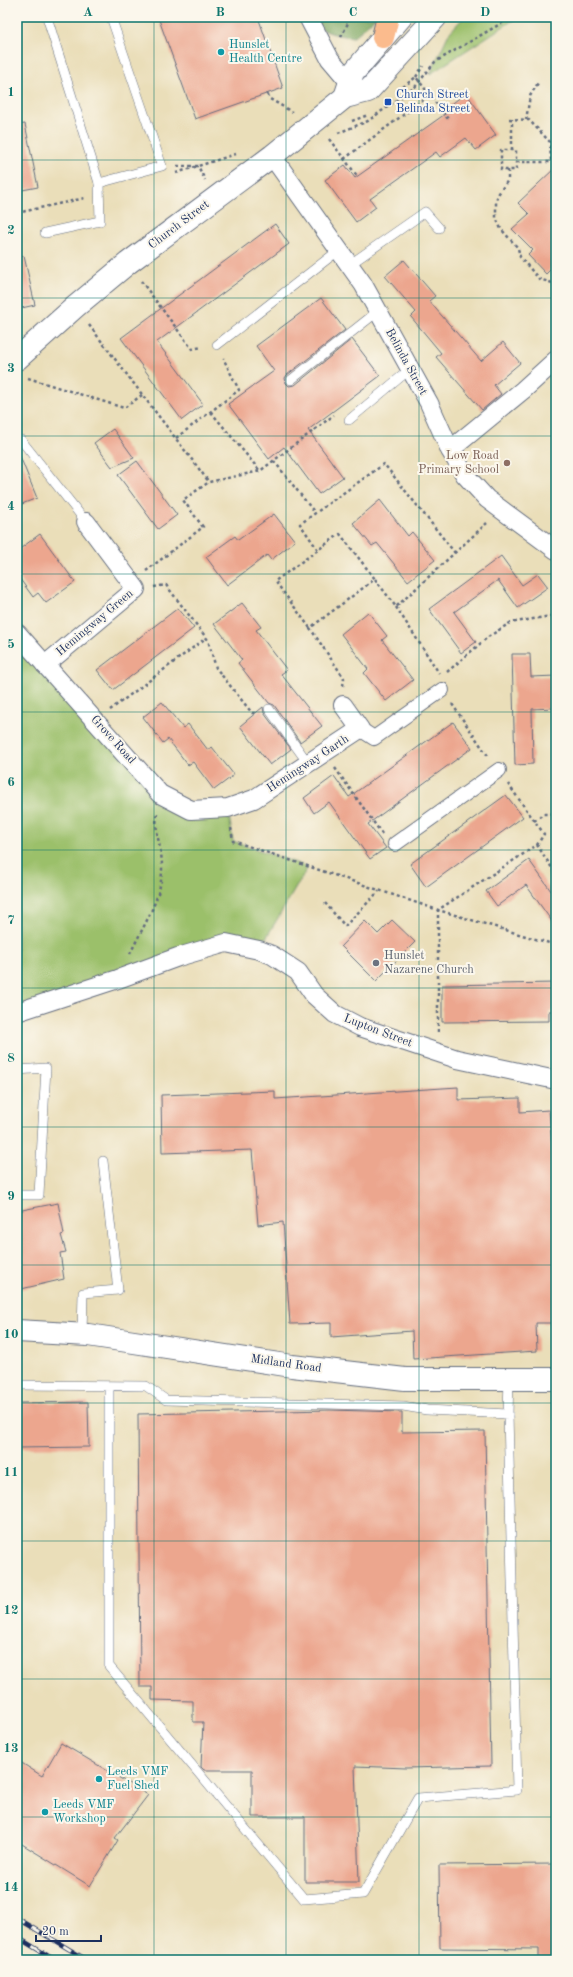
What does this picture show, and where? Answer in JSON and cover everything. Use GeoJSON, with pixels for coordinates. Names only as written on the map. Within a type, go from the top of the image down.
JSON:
{"type":"FeatureCollection","features":[{"type":"Feature","properties":{"kind":"street"},"geometry":{"type":"LineString","coordinates":[[308,17],[330,59],[351,91]]}},
{"type":"Feature","properties":{"kind":"street","name":"Church Street"},"geometry":{"type":"LineString","coordinates":[[20,368],[75,307],[128,263],[272,156],[319,132],[351,91],[353,73],[386,27],[401,17]]}},
{"type":"Feature","properties":{"kind":"street","name":"Church Street"},"geometry":{"type":"LineString","coordinates":[[351,91],[368,91],[436,17]]}},
{"type":"Feature","properties":{"kind":"street","name":"Belinda Street"},"geometry":{"type":"LineString","coordinates":[[272,156],[363,284],[428,403],[450,450],[465,475],[487,499],[556,550]]}},
{"type":"Feature","properties":{"kind":"street"},"geometry":{"type":"LineString","coordinates":[[450,450],[523,390],[556,360]]}},
{"type":"Feature","properties":{"kind":"street","name":"Hemingway Green"},"geometry":{"type":"LineString","coordinates":[[45,665],[134,585],[86,522]]}},
{"type":"Feature","properties":{"kind":"street","name":"Grove Road"},"geometry":{"type":"LineString","coordinates":[[17,633],[160,794],[192,810],[228,808]]}},
{"type":"Feature","properties":{"kind":"street"},"geometry":{"type":"LineString","coordinates":[[360,729],[374,738],[442,690]]}},
{"type":"Feature","properties":{"kind":"street","name":"Hemingway Garth"},"geometry":{"type":"LineString","coordinates":[[228,808],[254,799],[360,729],[343,705]]}},
{"type":"Feature","properties":{"kind":"street"},"geometry":{"type":"LineString","coordinates":[[395,844],[498,770]]}},
{"type":"Feature","properties":{"kind":"street","name":"Lupton Street"},"geometry":{"type":"LineString","coordinates":[[17,1012],[118,979],[178,956],[226,944],[259,950],[272,955],[298,972],[314,995],[335,1014],[360,1027],[457,1059],[556,1080]]}},
{"type":"Feature","properties":{"kind":"street","name":"Midland Road"},"geometry":{"type":"LineString","coordinates":[[17,1331],[82,1334],[292,1366],[405,1379],[556,1379]]}},
{"type":"Feature","properties":{"kind":"lane"},"geometry":{"type":"LineString","coordinates":[[45,233],[100,221],[99,182],[47,17]]}},
{"type":"Feature","properties":{"kind":"lane"},"geometry":{"type":"LineString","coordinates":[[99,182],[162,166],[111,17]]}},
{"type":"Feature","properties":{"kind":"lane"},"geometry":{"type":"LineString","coordinates":[[349,265],[425,212],[439,228]]}},
{"type":"Feature","properties":{"kind":"lane"},"geometry":{"type":"LineString","coordinates":[[217,345],[339,250]]}},
{"type":"Feature","properties":{"kind":"lane"},"geometry":{"type":"LineString","coordinates":[[291,380],[377,312]]}},
{"type":"Feature","properties":{"kind":"lane"},"geometry":{"type":"LineString","coordinates":[[349,420],[409,370]]}},
{"type":"Feature","properties":{"kind":"lane"},"geometry":{"type":"LineString","coordinates":[[21,440],[86,522]]}},
{"type":"Feature","properties":{"kind":"lane"},"geometry":{"type":"LineString","coordinates":[[269,709],[308,763]]}},
{"type":"Feature","properties":{"kind":"lane"},"geometry":{"type":"LineString","coordinates":[[17,1070],[46,1068],[39,1195],[17,1195]]}},
{"type":"Feature","properties":{"kind":"lane"},"geometry":{"type":"LineString","coordinates":[[82,1334],[83,1293],[118,1290],[103,1161]]}},
{"type":"Feature","properties":{"kind":"lane"},"geometry":{"type":"LineString","coordinates":[[109,1386],[109,1666],[304,1899],[363,1894],[418,1798],[517,1790],[508,1414],[509,1379]]}},
{"type":"Feature","properties":{"kind":"lane"},"geometry":{"type":"LineString","coordinates":[[17,1385],[146,1386],[166,1400],[403,1406],[427,1410],[508,1414]]}},
{"type":"Feature","properties":{"kind":"path"},"geometry":{"type":"LineString","coordinates":[[399,90],[416,77],[448,120]]}},
{"type":"Feature","properties":{"kind":"path"},"geometry":{"type":"LineString","coordinates":[[526,120],[530,96],[538,83]]}},
{"type":"Feature","properties":{"kind":"path"},"geometry":{"type":"LineString","coordinates":[[267,94],[270,99],[294,113],[319,132],[344,159],[358,177]]}},
{"type":"Feature","properties":{"kind":"path"},"geometry":{"type":"LineString","coordinates":[[344,159],[430,95]]}},
{"type":"Feature","properties":{"kind":"path"},"geometry":{"type":"LineString","coordinates":[[345,124],[365,117],[371,112]]}},
{"type":"Feature","properties":{"kind":"path"},"geometry":{"type":"LineString","coordinates":[[512,150],[510,119],[529,120],[550,142],[551,162],[516,162]]}},
{"type":"Feature","properties":{"kind":"path"},"geometry":{"type":"LineString","coordinates":[[501,150],[516,150],[516,162],[516,170],[501,170],[501,150]]}},
{"type":"Feature","properties":{"kind":"path"},"geometry":{"type":"LineString","coordinates":[[162,166],[198,166],[215,198]]}},
{"type":"Feature","properties":{"kind":"path"},"geometry":{"type":"LineString","coordinates":[[508,170],[508,180],[496,200],[496,218],[501,229],[518,248],[520,257],[539,279],[556,284]]}},
{"type":"Feature","properties":{"kind":"path"},"geometry":{"type":"LineString","coordinates":[[128,263],[192,349],[217,345],[239,390],[176,438]]}},
{"type":"Feature","properties":{"kind":"path"},"geometry":{"type":"LineString","coordinates":[[75,307],[209,482]]}},
{"type":"Feature","properties":{"kind":"path"},"geometry":{"type":"LineString","coordinates":[[20,368],[124,408],[142,395]]}},
{"type":"Feature","properties":{"kind":"path"},"geometry":{"type":"LineString","coordinates":[[211,412],[260,472]]}},
{"type":"Feature","properties":{"kind":"path"},"geometry":{"type":"LineString","coordinates":[[134,585],[203,527],[183,500],[209,482],[260,472],[334,415],[349,420]]}},
{"type":"Feature","properties":{"kind":"path"},"geometry":{"type":"LineString","coordinates":[[274,461],[315,513]]}},
{"type":"Feature","properties":{"kind":"path"},"geometry":{"type":"LineString","coordinates":[[318,550],[300,524],[384,464],[455,553]]}},
{"type":"Feature","properties":{"kind":"path"},"geometry":{"type":"LineString","coordinates":[[396,607],[501,510]]}},
{"type":"Feature","properties":{"kind":"path"},"geometry":{"type":"LineString","coordinates":[[343,705],[344,678],[310,628],[274,581],[340,534],[396,607],[442,677],[488,637],[510,623],[556,615]]}},
{"type":"Feature","properties":{"kind":"path"},"geometry":{"type":"LineString","coordinates":[[310,628],[375,579]]}},
{"type":"Feature","properties":{"kind":"path"},"geometry":{"type":"LineString","coordinates":[[134,585],[166,585],[208,640],[216,668],[252,713],[269,709]]}},
{"type":"Feature","properties":{"kind":"path"},"geometry":{"type":"LineString","coordinates":[[95,721],[206,638]]}},
{"type":"Feature","properties":{"kind":"path"},"geometry":{"type":"LineString","coordinates":[[438,910],[537,844],[544,834],[442,690]]}},
{"type":"Feature","properties":{"kind":"path"},"geometry":{"type":"LineString","coordinates":[[324,753],[383,835],[395,844]]}},
{"type":"Feature","properties":{"kind":"path"},"geometry":{"type":"LineString","coordinates":[[118,979],[160,890],[162,865],[156,823],[160,794]]}},
{"type":"Feature","properties":{"kind":"path"},"geometry":{"type":"LineString","coordinates":[[228,808],[233,841],[438,910],[556,944]]}},
{"type":"Feature","properties":{"kind":"path"},"geometry":{"type":"LineString","coordinates":[[534,821],[543,814],[556,814]]}},
{"type":"Feature","properties":{"kind":"path"},"geometry":{"type":"LineString","coordinates":[[537,844],[556,874]]}},
{"type":"Feature","properties":{"kind":"path"},"geometry":{"type":"LineString","coordinates":[[325,903],[345,926],[379,890]]}},
{"type":"Feature","properties":{"kind":"path"},"geometry":{"type":"LineString","coordinates":[[438,910],[438,1052]]}},
{"type":"Feature","properties":{"kind":"green space"},"geometry":{"type":"Polygon","coordinates":[[[311,17],[376,17],[354,37],[330,33],[319,27],[311,17]]]}},
{"type":"Feature","properties":{"kind":"green space"},"geometry":{"type":"Polygon","coordinates":[[[464,17],[518,17],[430,74],[449,33],[464,17]]]}},
{"type":"Feature","properties":{"kind":"green space"},"geometry":{"type":"Polygon","coordinates":[[[17,633],[146,777],[191,810],[228,808],[233,841],[308,867],[259,950],[226,943],[17,1012],[17,633]]]}},
{"type":"Feature","properties":{"kind":"building","name":"Hunslet Health Centre"},"geometry":{"type":"Polygon","coordinates":[[[158,17],[258,17],[283,88],[195,119],[158,17]]]}},
{"type":"Feature","properties":{"kind":"building"},"geometry":{"type":"Polygon","coordinates":[[[466,93],[496,135],[476,150],[466,138],[440,157],[436,152],[370,199],[376,207],[356,222],[325,180],[345,165],[355,178],[448,112],[445,109],[466,93]]]}},
{"type":"Feature","properties":{"kind":"building"},"geometry":{"type":"Polygon","coordinates":[[[25,124],[38,187],[17,191],[17,125],[25,124]]]}},
{"type":"Feature","properties":{"kind":"building"},"geometry":{"type":"Polygon","coordinates":[[[556,167],[556,264],[546,274],[528,255],[533,250],[512,229],[529,214],[518,203],[556,167]]]}},
{"type":"Feature","properties":{"kind":"building"},"geometry":{"type":"Polygon","coordinates":[[[275,224],[289,244],[157,342],[203,404],[182,420],[121,338],[275,224]]]}},
{"type":"Feature","properties":{"kind":"building"},"geometry":{"type":"Polygon","coordinates":[[[24,256],[35,305],[17,309],[17,257],[24,256]]]}},
{"type":"Feature","properties":{"kind":"building"},"geometry":{"type":"Polygon","coordinates":[[[404,260],[435,296],[429,301],[481,361],[503,342],[520,363],[494,385],[501,394],[482,410],[436,357],[441,353],[411,317],[416,312],[385,276],[404,260]]]}},
{"type":"Feature","properties":{"kind":"building"},"geometry":{"type":"Polygon","coordinates":[[[321,298],[345,330],[287,375],[285,378],[286,383],[289,386],[295,385],[352,339],[380,376],[308,430],[343,477],[319,494],[284,447],[269,459],[228,404],[274,371],[256,346],[321,298]]]}},
{"type":"Feature","properties":{"kind":"building"},"geometry":{"type":"Polygon","coordinates":[[[113,429],[134,458],[112,467],[94,443],[113,429]]]}},
{"type":"Feature","properties":{"kind":"building"},"geometry":{"type":"Polygon","coordinates":[[[17,449],[37,498],[17,506],[17,449]]]}},
{"type":"Feature","properties":{"kind":"building"},"geometry":{"type":"Polygon","coordinates":[[[137,461],[177,515],[158,529],[118,475],[137,461]]]}},
{"type":"Feature","properties":{"kind":"building"},"geometry":{"type":"Polygon","coordinates":[[[380,500],[408,536],[412,532],[435,560],[408,581],[377,543],[372,546],[353,523],[380,500]]]}},
{"type":"Feature","properties":{"kind":"building"},"geometry":{"type":"Polygon","coordinates":[[[274,514],[295,541],[271,560],[267,555],[227,585],[206,557],[235,536],[238,540],[274,514]]]}},
{"type":"Feature","properties":{"kind":"building"},"geometry":{"type":"Polygon","coordinates":[[[40,534],[75,582],[46,603],[38,593],[33,597],[17,575],[17,551],[40,534]]]}},
{"type":"Feature","properties":{"kind":"building"},"geometry":{"type":"Polygon","coordinates":[[[501,556],[522,585],[538,574],[548,587],[518,608],[498,580],[454,612],[476,642],[461,653],[429,609],[501,556]]]}},
{"type":"Feature","properties":{"kind":"building"},"geometry":{"type":"Polygon","coordinates":[[[242,603],[261,627],[256,630],[287,670],[281,674],[322,726],[300,742],[274,705],[269,703],[238,663],[242,660],[214,624],[242,603]]]}},
{"type":"Feature","properties":{"kind":"building"},"geometry":{"type":"Polygon","coordinates":[[[178,608],[194,628],[113,690],[97,670],[178,608]]]}},
{"type":"Feature","properties":{"kind":"building"},"geometry":{"type":"Polygon","coordinates":[[[368,612],[387,636],[382,640],[413,680],[386,701],[364,673],[368,669],[341,634],[368,612]]]}},
{"type":"Feature","properties":{"kind":"building"},"geometry":{"type":"Polygon","coordinates":[[[512,654],[530,654],[531,677],[556,676],[556,708],[532,709],[533,764],[515,765],[512,654]]]}},
{"type":"Feature","properties":{"kind":"building"},"geometry":{"type":"Polygon","coordinates":[[[162,702],[183,728],[188,724],[208,750],[212,747],[234,775],[214,790],[193,762],[188,765],[168,739],[163,743],[143,717],[162,702]]]}},
{"type":"Feature","properties":{"kind":"building"},"geometry":{"type":"Polygon","coordinates":[[[263,707],[264,713],[291,749],[270,765],[240,726],[263,707]]]}},
{"type":"Feature","properties":{"kind":"building"},"geometry":{"type":"Polygon","coordinates":[[[453,722],[472,748],[368,824],[386,848],[370,859],[329,802],[314,813],[304,798],[334,776],[349,797],[453,722]]]}},
{"type":"Feature","properties":{"kind":"building"},"geometry":{"type":"Polygon","coordinates":[[[506,795],[523,817],[426,887],[410,864],[506,795]]]}},
{"type":"Feature","properties":{"kind":"building"},"geometry":{"type":"Polygon","coordinates":[[[529,860],[556,898],[556,927],[526,885],[497,906],[486,891],[529,860]]]}},
{"type":"Feature","properties":{"kind":"building","name":"Hunslet Nazarene Church"},"geometry":{"type":"Polygon","coordinates":[[[392,920],[415,942],[376,981],[341,946],[365,921],[378,934],[392,920]]]}},
{"type":"Feature","properties":{"kind":"building"},"geometry":{"type":"Polygon","coordinates":[[[556,983],[556,1011],[549,1011],[549,1021],[442,1022],[442,985],[556,983]]]}},
{"type":"Feature","properties":{"kind":"building"},"geometry":{"type":"Polygon","coordinates":[[[458,1087],[458,1100],[520,1098],[520,1112],[549,1110],[556,1200],[556,1323],[536,1323],[537,1351],[413,1359],[412,1331],[331,1337],[331,1323],[290,1324],[283,1222],[258,1225],[252,1150],[162,1153],[161,1095],[275,1091],[275,1099],[458,1087]]]}},
{"type":"Feature","properties":{"kind":"building"},"geometry":{"type":"Polygon","coordinates":[[[58,1203],[64,1234],[61,1235],[66,1252],[60,1253],[64,1279],[17,1290],[17,1211],[58,1203]]]}},
{"type":"Feature","properties":{"kind":"building"},"geometry":{"type":"Polygon","coordinates":[[[88,1402],[89,1447],[17,1448],[17,1403],[88,1402]]]}},
{"type":"Feature","properties":{"kind":"building"},"geometry":{"type":"Polygon","coordinates":[[[330,1410],[402,1412],[402,1432],[485,1431],[491,1766],[406,1768],[355,1766],[359,1882],[305,1882],[305,1817],[252,1817],[252,1770],[204,1770],[201,1767],[203,1722],[193,1722],[193,1701],[152,1700],[152,1687],[140,1687],[138,1414],[330,1410]]]}},
{"type":"Feature","properties":{"kind":"building"},"geometry":{"type":"Polygon","coordinates":[[[61,1743],[148,1795],[115,1838],[118,1840],[90,1886],[17,1841],[17,1760],[42,1776],[61,1743]]]}},
{"type":"Feature","properties":{"kind":"building"},"geometry":{"type":"Polygon","coordinates":[[[556,1864],[556,1960],[539,1960],[539,1949],[440,1948],[439,1865],[556,1864]]]}},
{"type":"Feature","properties":{"kind":"railway"},"geometry":{"type":"LineString","coordinates":[[17,1918],[87,1960]]}},
{"type":"Feature","properties":{"kind":"railway"},"geometry":{"type":"LineString","coordinates":[[17,1937],[55,1960]]}},
{"type":"Feature","properties":{"kind":"place","name":"Hunslet Health Centre"},"geometry":{"type":"Point","coordinates":[221,52]}},
{"type":"Feature","properties":{"kind":"place","name":"Church Street Belinda Street"},"geometry":{"type":"Point","coordinates":[388,102]}},
{"type":"Feature","properties":{"kind":"place","name":"Low Road Primary School"},"geometry":{"type":"Point","coordinates":[507,463]}},
{"type":"Feature","properties":{"kind":"place","name":"Hunslet Nazarene Church"},"geometry":{"type":"Point","coordinates":[376,963]}},
{"type":"Feature","properties":{"kind":"place","name":"Leeds VMF Fuel Shed"},"geometry":{"type":"Point","coordinates":[99,1779]}},
{"type":"Feature","properties":{"kind":"place","name":"Leeds VMF Workshop"},"geometry":{"type":"Point","coordinates":[45,1812]}}]}
